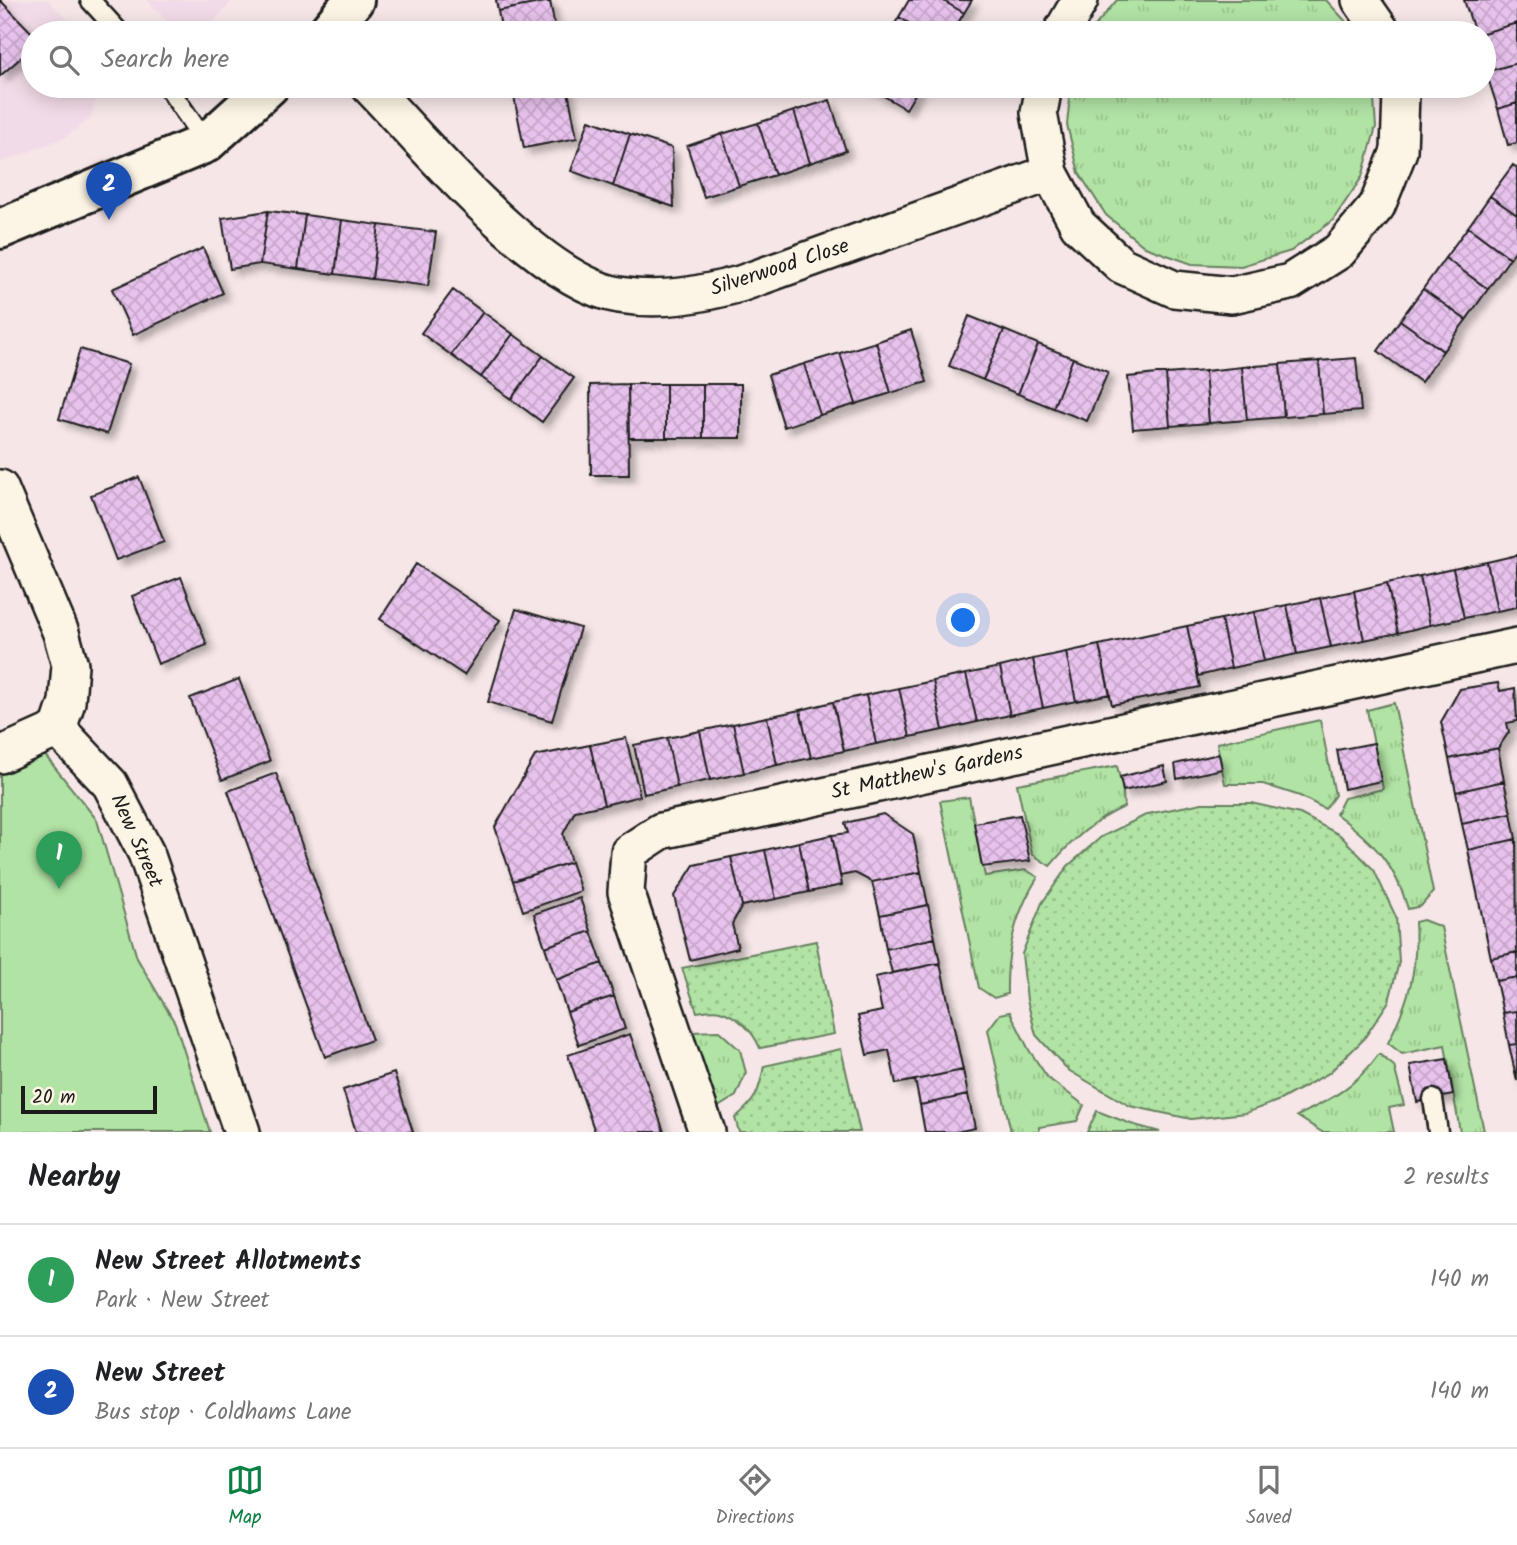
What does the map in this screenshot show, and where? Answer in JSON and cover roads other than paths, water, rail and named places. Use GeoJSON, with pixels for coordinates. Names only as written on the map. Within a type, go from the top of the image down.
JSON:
{"type":"FeatureCollection","features":[{"type":"Feature","properties":{"kind":"street"},"geometry":{"type":"LineString","coordinates":[[337,21],[354,0]]}},
{"type":"Feature","properties":{"kind":"street"},"geometry":{"type":"LineString","coordinates":[[1068,21],[1080,0]]}},
{"type":"Feature","properties":{"kind":"street"},"geometry":{"type":"LineString","coordinates":[[1360,0],[1375,21]]}},
{"type":"Feature","properties":{"kind":"street"},"geometry":{"type":"LineString","coordinates":[[0,229],[206,143],[256,98]]}},
{"type":"Feature","properties":{"kind":"street","name":"Silverwood Close"},"geometry":{"type":"LineString","coordinates":[[381,98],[524,243],[578,281],[617,295],[657,299],[697,295],[740,284],[1049,173]]}},
{"type":"Feature","properties":{"kind":"street"},"geometry":{"type":"LineString","coordinates":[[1042,98],[1040,113],[1049,173],[1077,225],[1121,265],[1174,289],[1232,295],[1290,282],[1339,251],[1377,206],[1399,151],[1401,98]]}},
{"type":"Feature","properties":{"kind":"street"},"geometry":{"type":"LineString","coordinates":[[0,488],[61,633],[70,666],[67,702],[58,729],[0,755]]}},
{"type":"Feature","properties":{"kind":"street","name":"St Matthew's Gardens"},"geometry":{"type":"LineString","coordinates":[[706,1132],[626,892],[629,852],[661,831],[1517,646]]}},
{"type":"Feature","properties":{"kind":"street","name":"New Street"},"geometry":{"type":"LineString","coordinates":[[58,729],[110,784],[146,853],[242,1132]]}},
{"type":"Feature","properties":{"kind":"lane"},"geometry":{"type":"LineString","coordinates":[[90,0],[109,21]]}},
{"type":"Feature","properties":{"kind":"lane"},"geometry":{"type":"LineString","coordinates":[[175,98],[206,143]]}},
{"type":"Feature","properties":{"kind":"lane"},"geometry":{"type":"LineString","coordinates":[[1433,1099],[1438,1132]]}},
{"type":"Feature","properties":{"kind":"place","name":"New Street"},"geometry":{"type":"Point","coordinates":[109,220]}},
{"type":"Feature","properties":{"kind":"place","name":"New Street Allotments"},"geometry":{"type":"Point","coordinates":[59,889]}}]}
